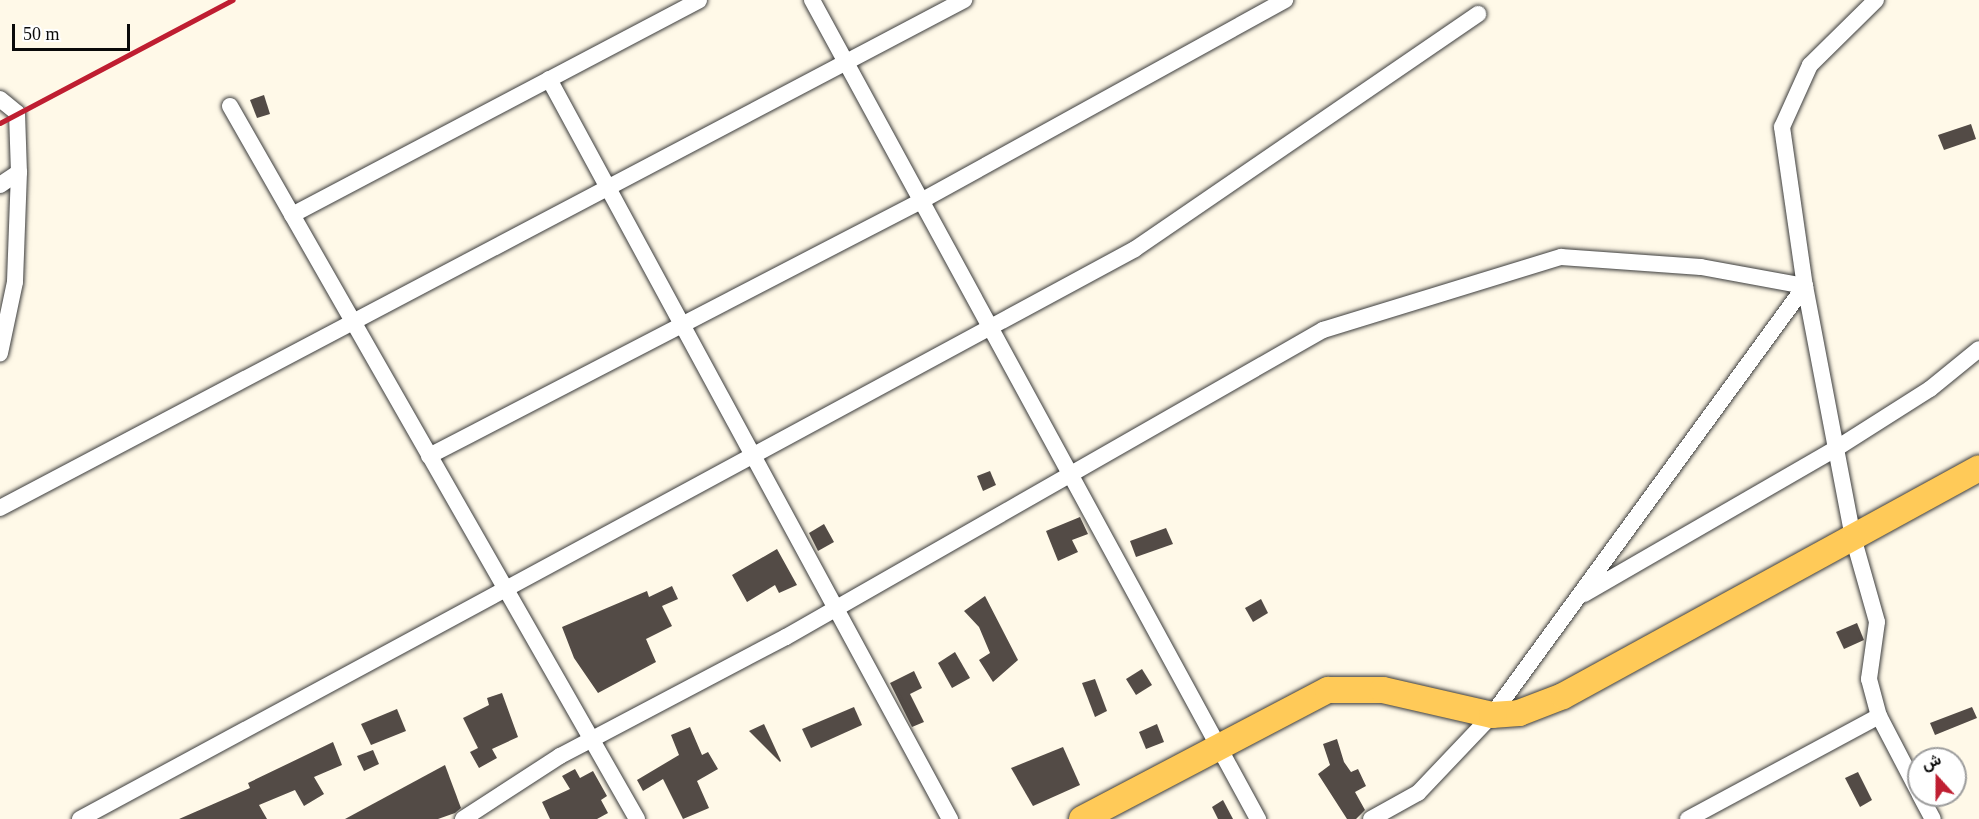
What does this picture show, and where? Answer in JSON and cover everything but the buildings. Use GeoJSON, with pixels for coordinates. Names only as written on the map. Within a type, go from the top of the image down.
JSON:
{"type":"FeatureCollection","features":[{"type":"Feature","properties":{"kind":"main road"},"geometry":{"type":"LineString","coordinates":[[1082,819],[1219,745],[1328,690],[1354,687],[1492,715],[1519,713],[1563,696],[1979,468]]}},
{"type":"Feature","properties":{"kind":"street"},"geometry":{"type":"LineString","coordinates":[[292,215],[699,0]]}},
{"type":"Feature","properties":{"kind":"street"},"geometry":{"type":"LineString","coordinates":[[812,0],[1068,475],[1258,819]]}},
{"type":"Feature","properties":{"kind":"street"},"geometry":{"type":"LineString","coordinates":[[0,508],[964,0]]}},
{"type":"Feature","properties":{"kind":"street"},"geometry":{"type":"LineString","coordinates":[[429,456],[921,201],[1285,0]]}},
{"type":"Feature","properties":{"kind":"street"},"geometry":{"type":"LineString","coordinates":[[1876,0],[1810,65],[1782,127],[1805,286],[1853,537],[1877,622],[1869,679],[1879,716],[1907,769]]}},
{"type":"Feature","properties":{"kind":"street"},"geometry":{"type":"LineString","coordinates":[[80,819],[1135,249],[1478,14]]}},
{"type":"Feature","properties":{"kind":"street"},"geometry":{"type":"LineString","coordinates":[[549,79],[834,609],[950,819]]}},
{"type":"Feature","properties":{"kind":"street"},"geometry":{"type":"LineString","coordinates":[[0,99],[17,113],[19,172],[15,282],[0,353]]}},
{"type":"Feature","properties":{"kind":"street"},"geometry":{"type":"LineString","coordinates":[[230,106],[637,819]]}},
{"type":"Feature","properties":{"kind":"street"},"geometry":{"type":"LineString","coordinates":[[0,185],[19,172]]}},
{"type":"Feature","properties":{"kind":"street"},"geometry":{"type":"LineString","coordinates":[[463,819],[590,740],[834,609],[1323,330],[1561,257],[1701,267],[1805,286]]}},
{"type":"Feature","properties":{"kind":"street"},"geometry":{"type":"LineString","coordinates":[[1371,819],[1418,793],[1492,715],[1805,286]]}},
{"type":"Feature","properties":{"kind":"street"},"geometry":{"type":"LineString","coordinates":[[1578,597],[1837,448],[1930,389],[1979,349]]}},
{"type":"Feature","properties":{"kind":"street"},"geometry":{"type":"LineString","coordinates":[[1688,819],[1879,716]]}},
{"type":"Feature","properties":{"kind":"railway"},"geometry":{"type":"LineString","coordinates":[[0,123],[232,0]]}}]}
